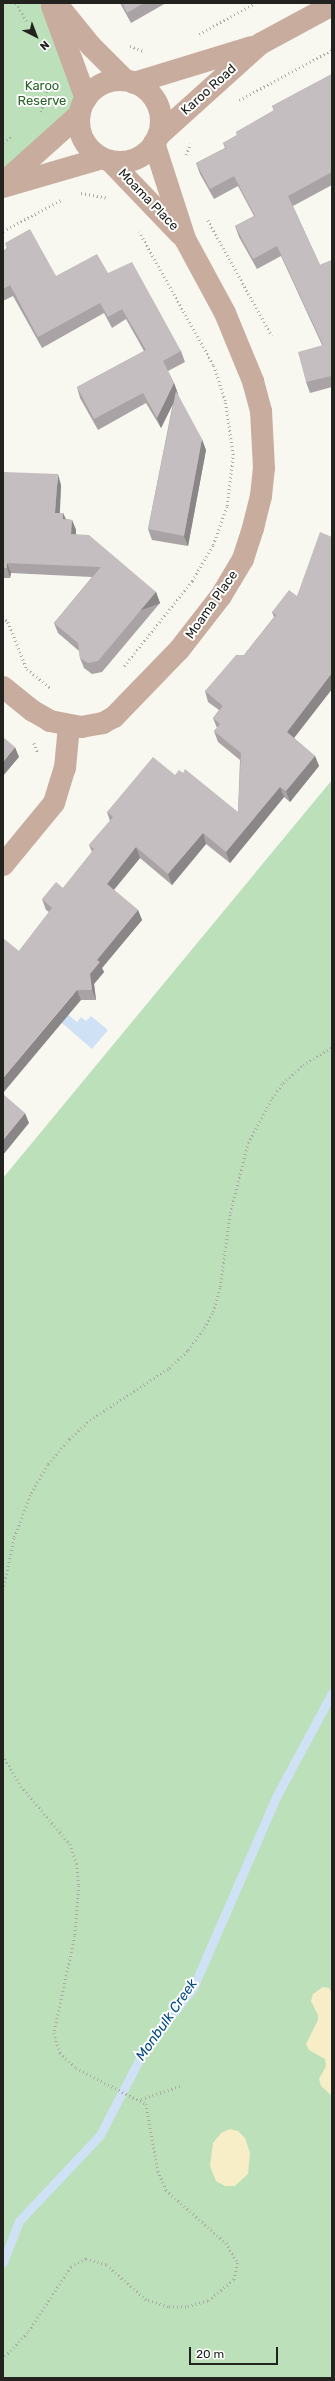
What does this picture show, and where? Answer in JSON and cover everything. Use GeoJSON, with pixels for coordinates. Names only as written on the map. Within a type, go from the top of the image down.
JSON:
{"type":"FeatureCollection","features":[{"type":"Feature","properties":{"kind":"street"},"geometry":{"type":"LineString","coordinates":[[51,3],[83,106],[79,124],[86,144],[106,160]]}},
{"type":"Feature","properties":{"kind":"street"},"geometry":{"type":"LineString","coordinates":[[3,187],[106,160],[135,159],[146,153],[156,140],[160,120],[157,105],[152,96],[130,82],[91,46],[56,3]]}},
{"type":"Feature","properties":{"kind":"street","name":"Karoo Road"},"geometry":{"type":"LineString","coordinates":[[130,82],[260,44],[332,5]]}},
{"type":"Feature","properties":{"kind":"street","name":"Karoo Road"},"geometry":{"type":"LineString","coordinates":[[156,140],[260,44]]}},
{"type":"Feature","properties":{"kind":"street"},"geometry":{"type":"LineString","coordinates":[[3,182],[83,106],[103,84],[130,82]]}},
{"type":"Feature","properties":{"kind":"street","name":"Moama Place"},"geometry":{"type":"LineString","coordinates":[[3,687],[33,711],[50,721],[70,726],[92,725],[114,717],[179,650],[221,596],[243,559],[261,496],[264,437],[253,381],[228,319],[185,240],[156,140]]}},
{"type":"Feature","properties":{"kind":"street","name":"Moama Place"},"geometry":{"type":"LineString","coordinates":[[106,160],[185,240]]}},
{"type":"Feature","properties":{"kind":"street"},"geometry":{"type":"LineString","coordinates":[[3,865],[54,802],[65,768],[70,726]]}},
{"type":"Feature","properties":{"kind":"path"},"geometry":{"type":"LineString","coordinates":[[193,37],[255,3]]}},
{"type":"Feature","properties":{"kind":"path"},"geometry":{"type":"LineString","coordinates":[[124,44],[151,53]]}},
{"type":"Feature","properties":{"kind":"path"},"geometry":{"type":"LineString","coordinates":[[235,103],[332,50]]}},
{"type":"Feature","properties":{"kind":"path"},"geometry":{"type":"LineString","coordinates":[[40,116],[52,74]]}},
{"type":"Feature","properties":{"kind":"path"},"geometry":{"type":"LineString","coordinates":[[73,194],[79,192],[115,200]]}},
{"type":"Feature","properties":{"kind":"path"},"geometry":{"type":"LineString","coordinates":[[3,231],[68,197]]}},
{"type":"Feature","properties":{"kind":"path"},"geometry":{"type":"LineString","coordinates":[[208,218],[272,336]]}},
{"type":"Feature","properties":{"kind":"path"},"geometry":{"type":"LineString","coordinates":[[122,669],[192,581],[213,545],[227,506],[233,455],[225,401],[213,365],[138,229]]}},
{"type":"Feature","properties":{"kind":"path"},"geometry":{"type":"LineString","coordinates":[[3,617],[8,622],[27,669],[56,692]]}},
{"type":"Feature","properties":{"kind":"path"},"geometry":{"type":"LineString","coordinates":[[32,739],[39,759]]}},
{"type":"Feature","properties":{"kind":"path"},"geometry":{"type":"LineString","coordinates":[[3,1590],[14,1537],[31,1493],[48,1464],[69,1439],[90,1420],[169,1368],[188,1350],[204,1328],[213,1312],[220,1287],[230,1214],[248,1143],[272,1098],[283,1083],[303,1064],[332,1047]]}},
{"type":"Feature","properties":{"kind":"path"},"geometry":{"type":"LineString","coordinates":[[3,1755],[21,1786],[70,1844],[77,1864],[79,1886],[75,1936],[54,2033],[60,2053],[76,2068],[140,2099],[146,2104],[158,2171],[166,2190],[226,2243],[238,2263],[234,2280],[208,2302],[186,2307],[168,2307],[146,2300],[106,2265],[86,2258],[71,2267],[28,2333],[3,2359]]}},
{"type":"Feature","properties":{"kind":"path"},"geometry":{"type":"LineString","coordinates":[[140,2099],[180,2086]]}},
{"type":"Feature","properties":{"kind":"green space","name":"Karoo Reserve"},"geometry":{"type":"Polygon","coordinates":[[[3,3],[51,3],[86,99],[3,183],[3,3]]]}},
{"type":"Feature","properties":{"kind":"green space"},"geometry":{"type":"Polygon","coordinates":[[[332,780],[332,2378],[3,2378],[3,1178],[332,780]]]}},
{"type":"Feature","properties":{"kind":"sand"},"geometry":{"type":"Polygon","coordinates":[[[323,1987],[329,1988],[332,1993],[332,2096],[321,2086],[319,2079],[326,2066],[325,2059],[309,2050],[306,2044],[318,2020],[318,2015],[311,2001],[313,1994],[323,1987]]]}},
{"type":"Feature","properties":{"kind":"sand"},"geometry":{"type":"Polygon","coordinates":[[[230,2129],[238,2131],[245,2138],[250,2153],[248,2174],[235,2186],[225,2186],[216,2181],[210,2166],[213,2143],[221,2133],[230,2129]]]}},
{"type":"Feature","properties":{"kind":"water"},"geometry":{"type":"Polygon","coordinates":[[[61,1009],[77,1022],[81,1017],[86,1021],[91,1016],[108,1030],[92,1049],[55,1017],[61,1009]]]}},
{"type":"Feature","properties":{"kind":"building"},"geometry":{"type":"Polygon","coordinates":[[[122,3],[144,3],[127,13],[122,3]]]}},
{"type":"Feature","properties":{"kind":"building"},"geometry":{"type":"Polygon","coordinates":[[[332,74],[332,172],[288,196],[320,265],[332,260],[332,394],[331,376],[306,382],[298,352],[323,345],[277,246],[253,259],[235,226],[255,216],[234,176],[210,189],[196,163],[226,148],[223,143],[237,135],[236,132],[274,110],[272,106],[332,74]]]}},
{"type":"Feature","properties":{"kind":"building"},"geometry":{"type":"Polygon","coordinates":[[[30,229],[56,276],[97,254],[108,273],[132,262],[181,351],[163,361],[174,383],[157,418],[143,393],[94,419],[77,387],[146,350],[122,309],[108,317],[100,303],[38,337],[10,285],[3,289],[3,251],[8,248],[5,243],[30,229]]]}},
{"type":"Feature","properties":{"kind":"building"},"geometry":{"type":"Polygon","coordinates":[[[176,391],[202,439],[184,536],[148,529],[176,391]]]}},
{"type":"Feature","properties":{"kind":"building"},"geometry":{"type":"Polygon","coordinates":[[[3,472],[58,474],[55,513],[63,513],[63,519],[72,520],[71,534],[89,535],[156,592],[98,661],[88,663],[80,658],[78,643],[54,623],[101,567],[7,563],[7,568],[3,568],[3,472]]]}},
{"type":"Feature","properties":{"kind":"building"},"geometry":{"type":"Polygon","coordinates":[[[320,532],[332,537],[332,673],[287,732],[315,756],[286,791],[280,787],[226,852],[203,833],[168,874],[136,847],[107,884],[138,910],[97,960],[100,962],[90,974],[92,990],[77,990],[3,1078],[3,938],[19,951],[52,908],[42,899],[56,882],[63,888],[94,849],[89,845],[113,817],[107,812],[153,757],[175,775],[179,770],[183,773],[185,769],[238,812],[241,753],[214,731],[220,724],[213,718],[223,706],[205,691],[236,655],[244,655],[276,615],[272,612],[289,590],[297,596],[320,532]]]}},
{"type":"Feature","properties":{"kind":"building"},"geometry":{"type":"Polygon","coordinates":[[[3,737],[15,747],[3,762],[3,737]]]}},
{"type":"Feature","properties":{"kind":"building"},"geometry":{"type":"Polygon","coordinates":[[[3,1094],[25,1113],[3,1140],[3,1094]]]}},
{"type":"Feature","properties":{"kind":"waterway","name":"Monbulk Creek"},"geometry":{"type":"LineString","coordinates":[[3,2262],[19,2221],[100,2135],[144,2050],[193,1988],[276,1797],[332,1693]]}}]}
